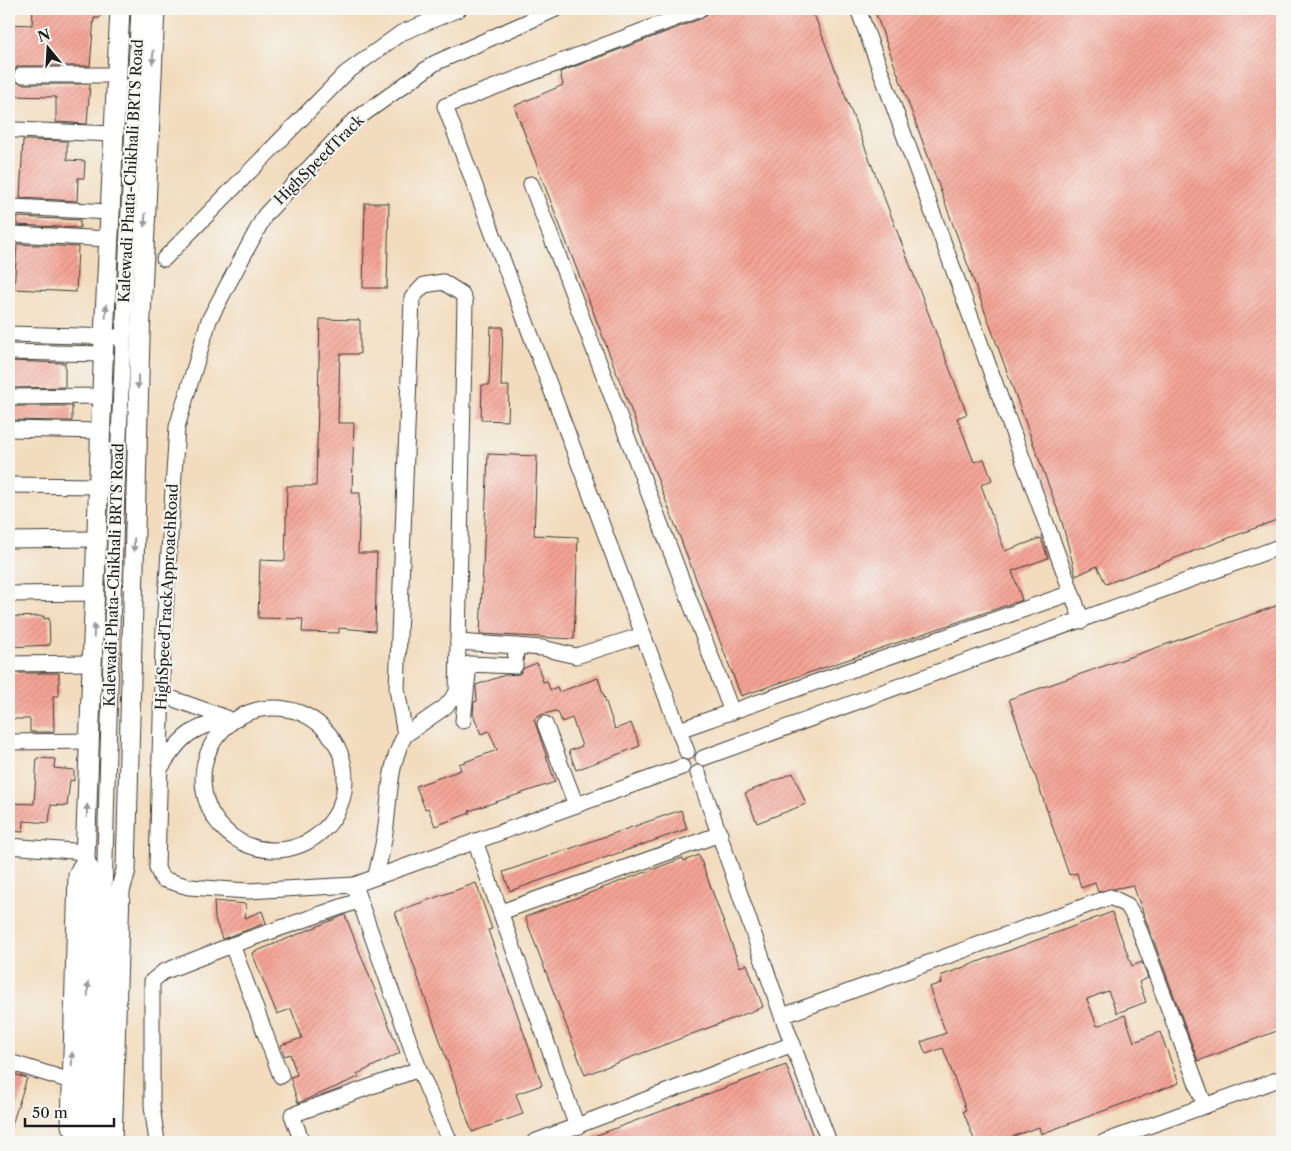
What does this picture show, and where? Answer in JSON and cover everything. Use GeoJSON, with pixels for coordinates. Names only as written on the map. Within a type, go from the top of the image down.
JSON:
{"type":"FeatureCollection","features":[{"type":"Feature","properties":{"kind":"main road"},"geometry":{"type":"LineString","coordinates":[[83,1142],[92,663],[104,345],[120,9]]}},
{"type":"Feature","properties":{"kind":"main road"},"geometry":{"type":"LineString","coordinates":[[112,1142],[120,891],[126,870],[132,338],[155,9]]}},
{"type":"Feature","properties":{"kind":"main road"},"geometry":{"type":"LineString","coordinates":[[72,1142],[71,1081],[78,875],[87,862]]}},
{"type":"Feature","properties":{"kind":"main road"},"geometry":{"type":"LineString","coordinates":[[122,1142],[132,889],[126,870]]}},
{"type":"Feature","properties":{"kind":"street","name":"Kalewadi Phata-Chikhali BRTS Road"},"geometry":{"type":"LineString","coordinates":[[99,1142],[103,840],[132,338],[139,9]]}},
{"type":"Feature","properties":{"kind":"street"},"geometry":{"type":"LineString","coordinates":[[164,259],[346,73],[401,33],[459,9]]}},
{"type":"Feature","properties":{"kind":"street","name":"HighSpeedTrack"},"geometry":{"type":"LineString","coordinates":[[209,320],[265,215],[351,123],[435,63],[556,9]]}},
{"type":"Feature","properties":{"kind":"street"},"geometry":{"type":"LineString","coordinates":[[688,752],[445,106],[700,9]]}},
{"type":"Feature","properties":{"kind":"street"},"geometry":{"type":"LineString","coordinates":[[858,9],[1082,621]]}},
{"type":"Feature","properties":{"kind":"street"},"geometry":{"type":"LineString","coordinates":[[22,75],[117,75]]}},
{"type":"Feature","properties":{"kind":"street"},"geometry":{"type":"LineString","coordinates":[[16,130],[114,134]]}},
{"type":"Feature","properties":{"kind":"street"},"geometry":{"type":"LineString","coordinates":[[531,184],[732,712]]}},
{"type":"Feature","properties":{"kind":"street"},"geometry":{"type":"LineString","coordinates":[[13,207],[110,212]]}},
{"type":"Feature","properties":{"kind":"street"},"geometry":{"type":"LineString","coordinates":[[13,234],[109,239]]}},
{"type":"Feature","properties":{"kind":"street"},"geometry":{"type":"LineString","coordinates":[[376,875],[385,835],[394,762],[398,748],[405,735],[445,707],[457,693],[465,301],[462,294],[443,282],[424,285],[412,298],[397,689],[405,735]]}},
{"type":"Feature","properties":{"kind":"street","name":"HighSpeedTrackApproachRoad"},"geometry":{"type":"LineString","coordinates":[[209,320],[177,427],[162,695],[157,868],[162,878],[189,886],[248,891],[354,885]]}},
{"type":"Feature","properties":{"kind":"street"},"geometry":{"type":"LineString","coordinates":[[9,334],[104,345]]}},
{"type":"Feature","properties":{"kind":"street"},"geometry":{"type":"LineString","coordinates":[[9,352],[104,345],[132,338]]}},
{"type":"Feature","properties":{"kind":"street"},"geometry":{"type":"LineString","coordinates":[[9,397],[102,396]]}},
{"type":"Feature","properties":{"kind":"street"},"geometry":{"type":"LineString","coordinates":[[9,429],[101,432]]}},
{"type":"Feature","properties":{"kind":"street"},"geometry":{"type":"LineString","coordinates":[[9,485],[99,486]]}},
{"type":"Feature","properties":{"kind":"street"},"geometry":{"type":"LineString","coordinates":[[9,540],[97,539]]}},
{"type":"Feature","properties":{"kind":"street"},"geometry":{"type":"LineString","coordinates":[[704,758],[1082,621],[1282,546]]}},
{"type":"Feature","properties":{"kind":"street"},"geometry":{"type":"LineString","coordinates":[[9,594],[95,593]]}},
{"type":"Feature","properties":{"kind":"street"},"geometry":{"type":"LineString","coordinates":[[679,730],[1071,593]]}},
{"type":"Feature","properties":{"kind":"street"},"geometry":{"type":"LineString","coordinates":[[458,642],[543,648],[576,656],[644,635]]}},
{"type":"Feature","properties":{"kind":"street"},"geometry":{"type":"LineString","coordinates":[[463,721],[469,664],[515,666],[516,646]]}},
{"type":"Feature","properties":{"kind":"street"},"geometry":{"type":"LineString","coordinates":[[9,664],[92,663]]}},
{"type":"Feature","properties":{"kind":"street"},"geometry":{"type":"LineString","coordinates":[[162,695],[233,720]]}},
{"type":"Feature","properties":{"kind":"street"},"geometry":{"type":"LineString","coordinates":[[160,769],[173,748],[190,733],[211,722],[233,720],[254,710],[277,707],[300,712],[320,724],[335,741],[344,762],[346,786],[340,808],[327,827],[309,842],[286,850],[262,850],[239,842],[226,832],[220,827],[207,807],[202,783],[205,759],[215,738],[233,720]]}},
{"type":"Feature","properties":{"kind":"street"},"geometry":{"type":"LineString","coordinates":[[545,724],[576,804]]}},
{"type":"Feature","properties":{"kind":"street"},"geometry":{"type":"LineString","coordinates":[[9,742],[90,742]]}},
{"type":"Feature","properties":{"kind":"street"},"geometry":{"type":"LineString","coordinates":[[698,773],[687,772],[682,767],[682,756],[688,752],[696,751],[704,758]]}},
{"type":"Feature","properties":{"kind":"street"},"geometry":{"type":"LineString","coordinates":[[698,773],[703,767],[704,758]]}},
{"type":"Feature","properties":{"kind":"street"},"geometry":{"type":"LineString","coordinates":[[448,1142],[358,901],[354,885],[376,875],[682,767]]}},
{"type":"Feature","properties":{"kind":"street"},"geometry":{"type":"LineString","coordinates":[[698,773],[782,1016],[829,1142]]}},
{"type":"Feature","properties":{"kind":"street"},"geometry":{"type":"LineString","coordinates":[[501,912],[720,834]]}},
{"type":"Feature","properties":{"kind":"street"},"geometry":{"type":"LineString","coordinates":[[475,841],[577,1127]]}},
{"type":"Feature","properties":{"kind":"street"},"geometry":{"type":"LineString","coordinates":[[9,846],[87,862]]}},
{"type":"Feature","properties":{"kind":"street"},"geometry":{"type":"LineString","coordinates":[[782,1016],[1110,897],[1127,905],[1135,918],[1205,1106]]}},
{"type":"Feature","properties":{"kind":"street"},"geometry":{"type":"LineString","coordinates":[[157,1142],[152,1106],[152,981],[163,972],[358,901]]}},
{"type":"Feature","properties":{"kind":"street"},"geometry":{"type":"LineString","coordinates":[[232,946],[280,1076]]}},
{"type":"Feature","properties":{"kind":"street"},"geometry":{"type":"LineString","coordinates":[[534,1142],[793,1044]]}},
{"type":"Feature","properties":{"kind":"street"},"geometry":{"type":"LineString","coordinates":[[9,1062],[71,1081]]}},
{"type":"Feature","properties":{"kind":"street"},"geometry":{"type":"LineString","coordinates":[[302,1142],[292,1115],[420,1069]]}},
{"type":"Feature","properties":{"kind":"street"},"geometry":{"type":"LineString","coordinates":[[1104,1142],[1282,1078]]}},
{"type":"Feature","properties":{"kind":"building"},"geometry":{"type":"Polygon","coordinates":[[[33,9],[100,9],[100,18],[94,18],[90,66],[22,66],[17,67],[13,75],[14,80],[22,84],[90,84],[87,124],[56,122],[56,97],[9,96],[9,24],[32,25],[33,9]]]}},
{"type":"Feature","properties":{"kind":"building"},"geometry":{"type":"Polygon","coordinates":[[[718,9],[812,9],[967,414],[957,418],[974,462],[984,459],[992,480],[981,485],[1005,551],[1041,538],[1048,558],[1012,571],[1022,600],[741,696],[514,106],[563,85],[560,72],[703,18],[708,13],[718,9]]]}},
{"type":"Feature","properties":{"kind":"building"},"geometry":{"type":"Polygon","coordinates":[[[874,9],[1282,9],[1282,518],[1106,584],[1097,566],[1076,576],[1062,522],[874,9]]]}},
{"type":"Feature","properties":{"kind":"building"},"geometry":{"type":"Polygon","coordinates":[[[23,140],[67,141],[67,160],[85,161],[84,178],[78,178],[77,201],[20,198],[23,140]]]}},
{"type":"Feature","properties":{"kind":"building"},"geometry":{"type":"Polygon","coordinates":[[[365,203],[389,203],[387,288],[363,288],[365,203]]]}},
{"type":"Feature","properties":{"kind":"building"},"geometry":{"type":"Polygon","coordinates":[[[17,217],[80,220],[80,228],[17,225],[17,217]]]}},
{"type":"Feature","properties":{"kind":"building"},"geometry":{"type":"Polygon","coordinates":[[[17,244],[78,247],[76,292],[14,289],[17,244]]]}},
{"type":"Feature","properties":{"kind":"building"},"geometry":{"type":"Polygon","coordinates":[[[320,319],[360,320],[360,354],[340,354],[338,423],[354,423],[352,493],[360,493],[358,553],[377,553],[375,631],[339,628],[339,633],[302,632],[303,619],[258,618],[260,560],[285,561],[287,486],[316,486],[320,319]]]}},
{"type":"Feature","properties":{"kind":"building"},"geometry":{"type":"Polygon","coordinates":[[[491,327],[503,327],[501,386],[509,386],[508,421],[481,420],[482,385],[489,385],[491,327]]]}},
{"type":"Feature","properties":{"kind":"building"},"geometry":{"type":"Polygon","coordinates":[[[9,361],[65,363],[65,387],[9,388],[9,361]]]}},
{"type":"Feature","properties":{"kind":"building"},"geometry":{"type":"Polygon","coordinates":[[[9,406],[72,406],[72,421],[9,420],[9,406]]]}},
{"type":"Feature","properties":{"kind":"building"},"geometry":{"type":"Polygon","coordinates":[[[488,454],[537,456],[534,535],[578,537],[574,639],[480,634],[488,454]]]}},
{"type":"Feature","properties":{"kind":"building"},"geometry":{"type":"Polygon","coordinates":[[[1282,604],[1282,1029],[1198,1061],[1133,885],[1098,892],[1095,883],[1081,888],[1077,873],[1069,875],[1009,699],[1282,604]]]}},
{"type":"Feature","properties":{"kind":"building"},"geometry":{"type":"Polygon","coordinates":[[[44,616],[44,619],[49,618],[50,645],[9,647],[9,617],[44,616]]]}},
{"type":"Feature","properties":{"kind":"building"},"geometry":{"type":"Polygon","coordinates":[[[537,663],[543,682],[547,681],[550,690],[557,687],[559,692],[598,678],[615,729],[631,723],[640,746],[576,770],[569,751],[582,746],[572,718],[562,722],[558,712],[555,711],[541,715],[534,719],[555,782],[469,811],[470,813],[435,826],[428,808],[425,809],[416,786],[461,770],[459,764],[497,750],[489,731],[481,734],[473,714],[474,702],[477,701],[476,685],[505,675],[519,674],[524,668],[537,663]]]}},
{"type":"Feature","properties":{"kind":"building"},"geometry":{"type":"Polygon","coordinates":[[[9,673],[59,673],[59,696],[53,696],[54,732],[30,732],[30,719],[9,719],[9,673]]]}},
{"type":"Feature","properties":{"kind":"building"},"geometry":{"type":"Polygon","coordinates":[[[37,758],[55,759],[54,768],[74,770],[74,781],[70,780],[67,806],[51,805],[49,823],[24,821],[23,832],[9,831],[9,803],[34,804],[37,758]]]}},
{"type":"Feature","properties":{"kind":"building"},"geometry":{"type":"Polygon","coordinates":[[[793,773],[806,804],[757,823],[745,793],[793,773]]]}},
{"type":"Feature","properties":{"kind":"building"},"geometry":{"type":"Polygon","coordinates":[[[681,810],[687,829],[510,891],[503,872],[681,810]]]}},
{"type":"Feature","properties":{"kind":"building"},"geometry":{"type":"Polygon","coordinates":[[[699,855],[740,967],[747,964],[763,1007],[585,1075],[525,917],[683,858],[684,861],[699,855]]]}},
{"type":"Feature","properties":{"kind":"building"},"geometry":{"type":"Polygon","coordinates":[[[476,883],[492,929],[488,930],[542,1085],[516,1094],[523,1114],[472,1132],[395,912],[476,883]]]}},
{"type":"Feature","properties":{"kind":"building"},"geometry":{"type":"Polygon","coordinates":[[[214,901],[246,904],[245,918],[262,911],[266,923],[222,939],[215,919],[214,901]]]}},
{"type":"Feature","properties":{"kind":"building"},"geometry":{"type":"Polygon","coordinates":[[[1112,912],[1132,966],[1142,962],[1148,978],[1139,982],[1146,1002],[1117,1013],[1108,991],[1087,999],[1097,1026],[1125,1015],[1134,1042],[1160,1032],[1179,1083],[1041,1134],[1039,1127],[997,1142],[975,1142],[963,1111],[966,1110],[943,1048],[926,1054],[921,1042],[946,1033],[929,987],[942,983],[940,976],[1112,912]]]}},
{"type":"Feature","properties":{"kind":"building"},"geometry":{"type":"Polygon","coordinates":[[[345,915],[400,1053],[357,1074],[359,1077],[298,1103],[290,1077],[297,1075],[290,1054],[284,1056],[281,1045],[302,1038],[291,1009],[277,1014],[252,953],[345,915]]]}},
{"type":"Feature","properties":{"kind":"building"},"geometry":{"type":"Polygon","coordinates":[[[786,1065],[815,1142],[581,1142],[581,1141],[786,1065]]]}},
{"type":"Feature","properties":{"kind":"building"},"geometry":{"type":"Polygon","coordinates":[[[9,1073],[27,1078],[11,1128],[9,1128],[9,1073]]]}}]}
